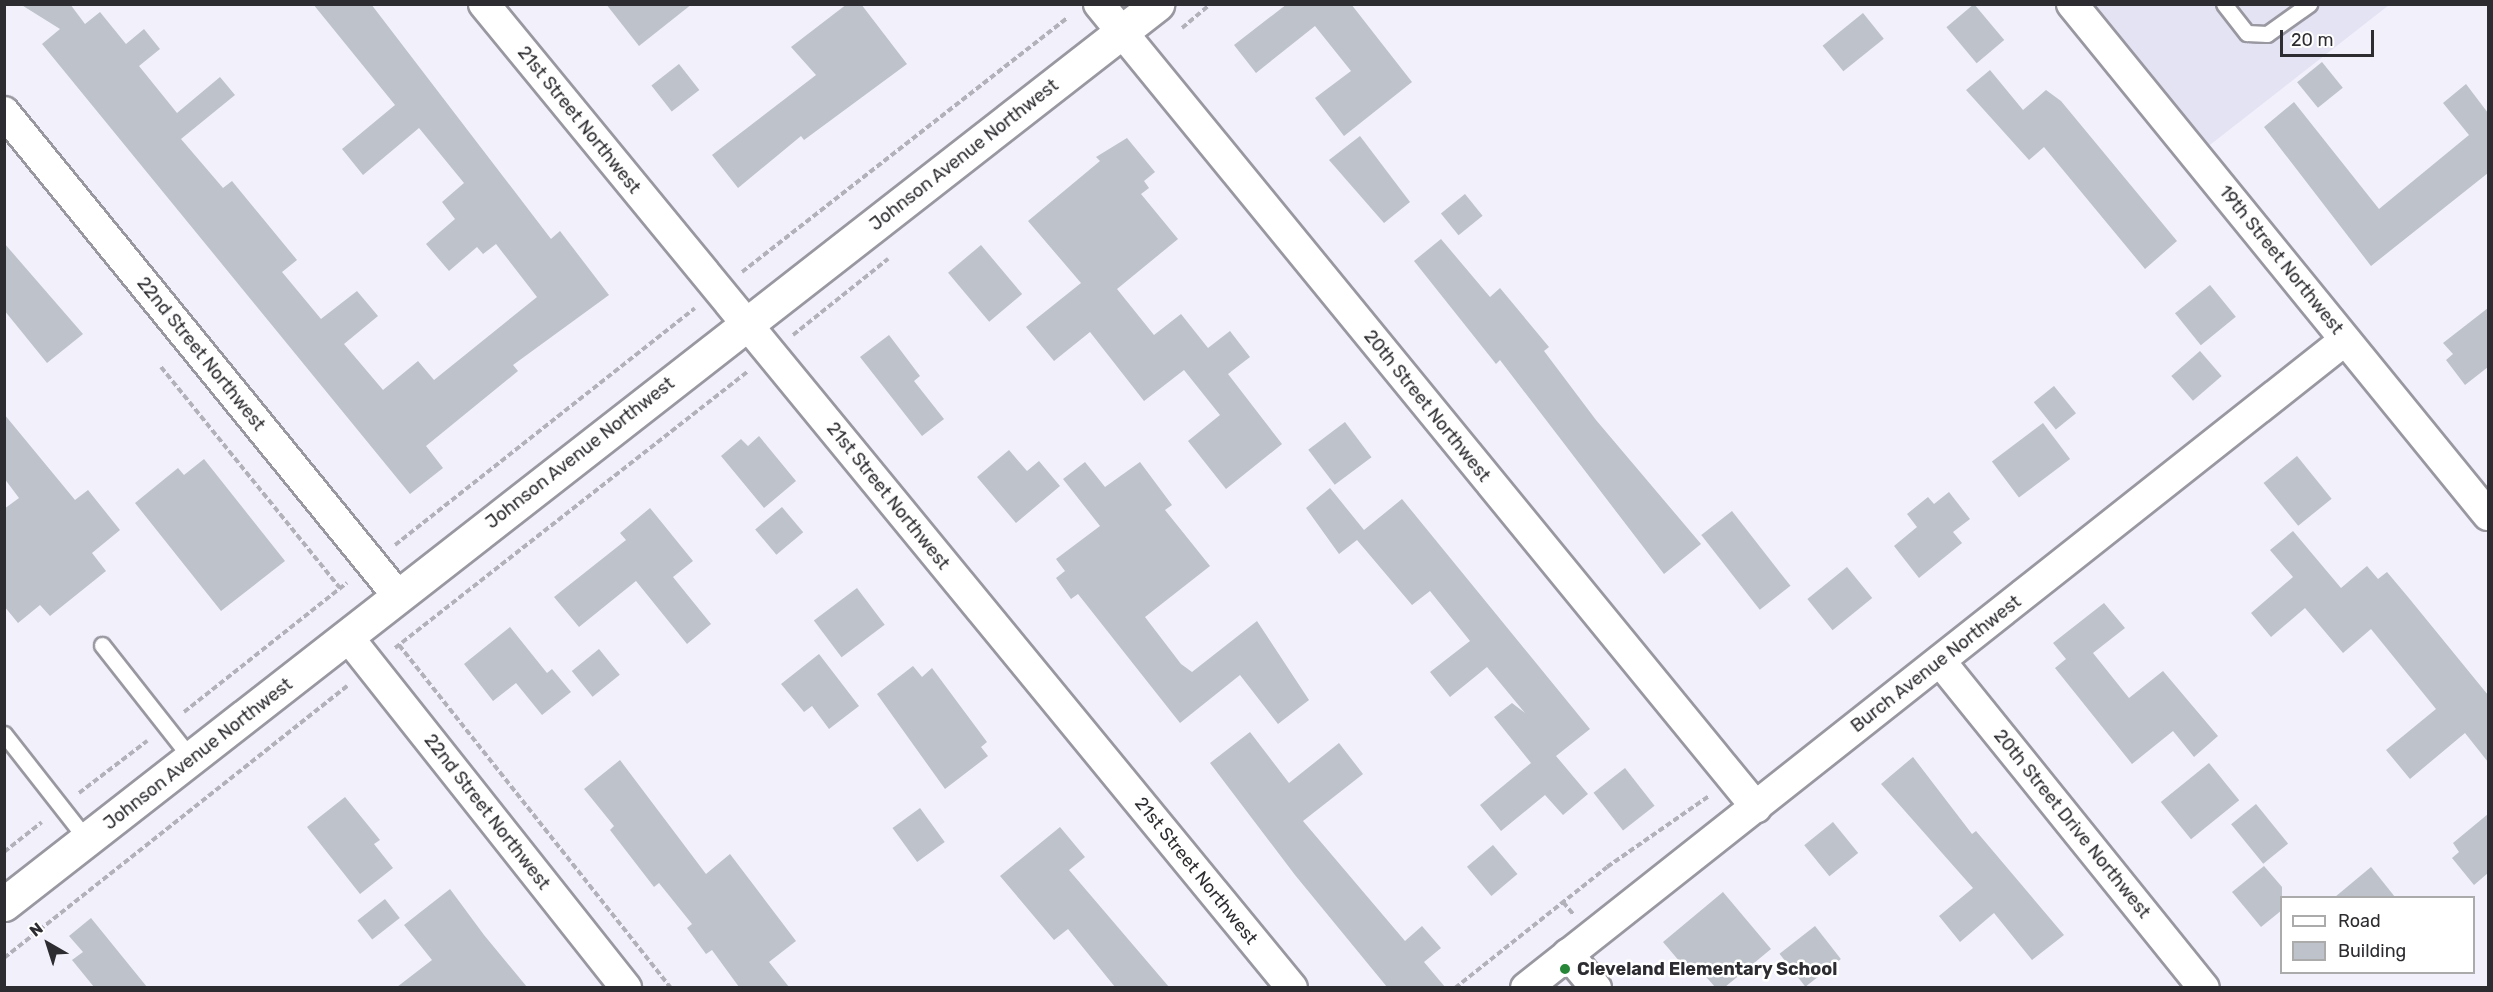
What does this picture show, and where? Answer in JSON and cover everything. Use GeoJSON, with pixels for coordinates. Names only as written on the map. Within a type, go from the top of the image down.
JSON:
{"type":"FeatureCollection","features":[{"type":"Feature","properties":{"kind":"street","name":"21st Street Northwest"},"geometry":{"type":"LineString","coordinates":[[484,4],[1292,987]]}},
{"type":"Feature","properties":{"kind":"street","name":"20th Street Northwest"},"geometry":{"type":"LineString","coordinates":[[1099,4],[1756,807]]}},
{"type":"Feature","properties":{"kind":"street","name":"Johnson Avenue Northwest"},"geometry":{"type":"LineString","coordinates":[[4,904],[1157,4]]}},
{"type":"Feature","properties":{"kind":"street","name":"19th Street Northwest"},"geometry":{"type":"LineString","coordinates":[[2072,4],[2488,515]]}},
{"type":"Feature","properties":{"kind":"street","name":"22nd Street Northwest"},"geometry":{"type":"LineString","coordinates":[[4,112],[398,596]]}},
{"type":"Feature","properties":{"kind":"street","name":"Burch Avenue Northwest"},"geometry":{"type":"LineString","coordinates":[[1526,987],[2345,340]]}},
{"type":"Feature","properties":{"kind":"street","name":"22nd Street Northwest"},"geometry":{"type":"LineString","coordinates":[[348,637],[626,987]]}},
{"type":"Feature","properties":{"kind":"street","name":"20th Street Drive Northwest"},"geometry":{"type":"LineString","coordinates":[[1940,662],[2204,987]]}},
{"type":"Feature","properties":{"kind":"street"},"geometry":{"type":"LineString","coordinates":[[1568,954],[1596,987]]}},
{"type":"Feature","properties":{"kind":"lane"},"geometry":{"type":"LineString","coordinates":[[2224,4],[2247,33],[2267,34],[2309,4]]}},
{"type":"Feature","properties":{"kind":"lane"},"geometry":{"type":"LineString","coordinates":[[102,645],[191,758]]}},
{"type":"Feature","properties":{"kind":"lane"},"geometry":{"type":"LineString","coordinates":[[4,734],[87,840]]}},
{"type":"Feature","properties":{"kind":"path"},"geometry":{"type":"LineString","coordinates":[[1143,58],[1211,4]]}},
{"type":"Feature","properties":{"kind":"path"},"geometry":{"type":"LineString","coordinates":[[4,852],[1067,18]]}},
{"type":"Feature","properties":{"kind":"path"},"geometry":{"type":"LineString","coordinates":[[4,958],[893,255]]}},
{"type":"Feature","properties":{"kind":"path"},"geometry":{"type":"LineString","coordinates":[[161,367],[340,588]]}},
{"type":"Feature","properties":{"kind":"path"},"geometry":{"type":"LineString","coordinates":[[596,389],[600,395]]}},
{"type":"Feature","properties":{"kind":"path"},"geometry":{"type":"LineString","coordinates":[[399,645],[671,987]]}},
{"type":"Feature","properties":{"kind":"path"},"geometry":{"type":"LineString","coordinates":[[1455,987],[1563,902],[1714,792]]}},
{"type":"Feature","properties":{"kind":"path"},"geometry":{"type":"LineString","coordinates":[[1563,902],[1574,915]]}},
{"type":"Feature","properties":{"kind":"shaded area"},"geometry":{"type":"Polygon","coordinates":[[[2072,5],[2389,5],[2197,155],[2072,5]]]}},
{"type":"Feature","properties":{"kind":"building"},"geometry":{"type":"Polygon","coordinates":[[[20,4],[70,4],[85,24],[100,12],[126,44],[144,29],[160,49],[139,66],[177,113],[220,77],[235,95],[181,139],[223,188],[232,181],[297,260],[282,272],[321,319],[357,291],[378,316],[344,344],[383,390],[418,361],[434,380],[537,297],[496,244],[483,254],[477,247],[449,271],[426,244],[455,219],[442,202],[464,183],[419,128],[363,175],[342,149],[395,105],[313,4],[371,4],[551,239],[560,231],[609,295],[513,365],[518,371],[426,446],[443,468],[410,494],[42,44],[60,29],[20,4]]]}},
{"type":"Feature","properties":{"kind":"building"},"geometry":{"type":"Polygon","coordinates":[[[606,4],[692,4],[639,46],[606,4]]]}},
{"type":"Feature","properties":{"kind":"building"},"geometry":{"type":"Polygon","coordinates":[[[847,4],[861,4],[907,64],[804,140],[801,136],[738,188],[712,155],[816,75],[791,47],[847,4]]]}},
{"type":"Feature","properties":{"kind":"building"},"geometry":{"type":"Polygon","coordinates":[[[1287,4],[1351,4],[1412,82],[1344,136],[1315,98],[1351,71],[1315,26],[1256,73],[1234,45],[1287,4]]]}},
{"type":"Feature","properties":{"kind":"building"},"geometry":{"type":"Polygon","coordinates":[[[1974,4],[2004,40],[1977,63],[1946,27],[1974,4]]]}},
{"type":"Feature","properties":{"kind":"building"},"geometry":{"type":"Polygon","coordinates":[[[1863,13],[1884,39],[1843,71],[1823,46],[1863,13]]]}},
{"type":"Feature","properties":{"kind":"building"},"geometry":{"type":"Polygon","coordinates":[[[2322,62],[2343,88],[2318,108],[2297,82],[2322,62]]]}},
{"type":"Feature","properties":{"kind":"building"},"geometry":{"type":"Polygon","coordinates":[[[679,64],[699,90],[672,112],[651,86],[679,64]]]}},
{"type":"Feature","properties":{"kind":"building"},"geometry":{"type":"Polygon","coordinates":[[[1990,70],[2023,110],[2046,90],[2061,101],[2177,241],[2145,269],[2044,147],[2029,160],[1966,90],[1990,70]]]}},
{"type":"Feature","properties":{"kind":"building"},"geometry":{"type":"Polygon","coordinates":[[[2466,84],[2488,113],[2488,173],[2371,266],[2264,127],[2294,102],[2379,209],[2469,135],[2443,103],[2466,84]]]}},
{"type":"Feature","properties":{"kind":"building"},"geometry":{"type":"Polygon","coordinates":[[[1360,136],[1410,202],[1384,223],[1329,160],[1360,136]]]}},
{"type":"Feature","properties":{"kind":"building"},"geometry":{"type":"Polygon","coordinates":[[[1127,138],[1155,172],[1144,181],[1149,188],[1141,194],[1178,239],[1117,289],[1154,335],[1181,314],[1208,348],[1230,331],[1250,357],[1228,374],[1282,444],[1226,489],[1188,441],[1220,415],[1184,370],[1144,401],[1090,332],[1054,361],[1026,327],[1081,283],[1028,221],[1100,161],[1096,157],[1127,138]]]}},
{"type":"Feature","properties":{"kind":"building"},"geometry":{"type":"Polygon","coordinates":[[[1465,194],[1483,216],[1459,235],[1441,214],[1465,194]]]}},
{"type":"Feature","properties":{"kind":"building"},"geometry":{"type":"Polygon","coordinates":[[[1441,239],[1490,297],[1500,288],[1549,347],[1544,351],[1596,420],[1701,544],[1664,574],[1500,360],[1496,364],[1414,261],[1441,239]]]}},
{"type":"Feature","properties":{"kind":"building"},"geometry":{"type":"Polygon","coordinates":[[[4,243],[83,334],[47,363],[4,310],[4,243]]]}},
{"type":"Feature","properties":{"kind":"building"},"geometry":{"type":"Polygon","coordinates":[[[981,245],[1022,294],[989,322],[948,273],[981,245]]]}},
{"type":"Feature","properties":{"kind":"building"},"geometry":{"type":"Polygon","coordinates":[[[2210,285],[2236,317],[2201,345],[2175,313],[2210,285]]]}},
{"type":"Feature","properties":{"kind":"building"},"geometry":{"type":"Polygon","coordinates":[[[2488,308],[2488,367],[2465,385],[2446,360],[2453,354],[2443,343],[2488,308]]]}},
{"type":"Feature","properties":{"kind":"building"},"geometry":{"type":"Polygon","coordinates":[[[889,335],[920,376],[914,381],[944,419],[922,436],[860,357],[889,335]]]}},
{"type":"Feature","properties":{"kind":"building"},"geometry":{"type":"Polygon","coordinates":[[[2200,351],[2222,376],[2193,401],[2171,376],[2200,351]]]}},
{"type":"Feature","properties":{"kind":"building"},"geometry":{"type":"Polygon","coordinates":[[[2054,386],[2076,413],[2056,430],[2034,402],[2054,386]]]}},
{"type":"Feature","properties":{"kind":"building"},"geometry":{"type":"Polygon","coordinates":[[[4,414],[75,500],[88,490],[120,530],[92,553],[106,571],[50,616],[40,605],[18,623],[4,606],[4,509],[19,498],[4,478],[4,414]]]}},
{"type":"Feature","properties":{"kind":"building"},"geometry":{"type":"Polygon","coordinates":[[[1345,422],[1371,457],[1335,485],[1308,450],[1345,422]]]}},
{"type":"Feature","properties":{"kind":"building"},"geometry":{"type":"Polygon","coordinates":[[[2043,423],[2070,459],[2019,497],[1992,462],[2043,423]]]}},
{"type":"Feature","properties":{"kind":"building"},"geometry":{"type":"Polygon","coordinates":[[[759,436],[796,481],[764,508],[721,456],[741,439],[748,446],[759,436]]]}},
{"type":"Feature","properties":{"kind":"building"},"geometry":{"type":"Polygon","coordinates":[[[1009,450],[1027,471],[1039,461],[1060,486],[1016,523],[977,477],[1009,450]]]}},
{"type":"Feature","properties":{"kind":"building"},"geometry":{"type":"Polygon","coordinates":[[[2297,456],[2332,499],[2298,526],[2264,483],[2297,456]]]}},
{"type":"Feature","properties":{"kind":"building"},"geometry":{"type":"Polygon","coordinates":[[[204,459],[285,561],[221,611],[135,503],[178,468],[184,475],[204,459]]]}},
{"type":"Feature","properties":{"kind":"building"},"geometry":{"type":"Polygon","coordinates":[[[1085,462],[1105,487],[1140,462],[1172,505],[1165,510],[1210,566],[1145,617],[1181,664],[1192,672],[1257,621],[1309,700],[1278,724],[1240,675],[1180,723],[1078,594],[1071,599],[1056,578],[1065,571],[1056,559],[1100,526],[1063,479],[1085,462]]]}},
{"type":"Feature","properties":{"kind":"building"},"geometry":{"type":"Polygon","coordinates":[[[1330,488],[1364,530],[1402,499],[1590,729],[1556,756],[1588,794],[1563,815],[1545,795],[1501,831],[1480,805],[1531,763],[1494,717],[1512,703],[1525,713],[1487,667],[1450,697],[1430,672],[1470,641],[1430,591],[1412,605],[1357,540],[1339,554],[1306,508],[1330,488]]]}},
{"type":"Feature","properties":{"kind":"building"},"geometry":{"type":"Polygon","coordinates":[[[1949,492],[1970,519],[1953,532],[1962,543],[1919,578],[1894,546],[1917,527],[1907,514],[1928,497],[1934,504],[1949,492]]]}},
{"type":"Feature","properties":{"kind":"building"},"geometry":{"type":"Polygon","coordinates":[[[782,507],[803,532],[776,555],[755,529],[782,507]]]}},
{"type":"Feature","properties":{"kind":"building"},"geometry":{"type":"Polygon","coordinates":[[[650,508],[693,561],[673,577],[711,624],[687,644],[636,581],[579,627],[554,597],[626,540],[620,533],[650,508]]]}},
{"type":"Feature","properties":{"kind":"building"},"geometry":{"type":"Polygon","coordinates":[[[1732,511],[1790,586],[1760,610],[1701,535],[1732,511]]]}},
{"type":"Feature","properties":{"kind":"building"},"geometry":{"type":"Polygon","coordinates":[[[2293,531],[2341,588],[2367,566],[2378,579],[2387,572],[2488,695],[2488,762],[2465,733],[2410,779],[2386,750],[2436,709],[2371,629],[2343,653],[2305,608],[2271,637],[2251,613],[2293,577],[2270,550],[2293,531]]]}},
{"type":"Feature","properties":{"kind":"building"},"geometry":{"type":"Polygon","coordinates":[[[1847,567],[1872,598],[1833,630],[1807,599],[1847,567]]]}},
{"type":"Feature","properties":{"kind":"building"},"geometry":{"type":"Polygon","coordinates":[[[857,588],[885,625],[842,657],[814,620],[857,588]]]}},
{"type":"Feature","properties":{"kind":"building"},"geometry":{"type":"Polygon","coordinates":[[[2104,603],[2125,628],[2093,653],[2129,698],[2163,671],[2218,736],[2194,757],[2173,731],[2132,764],[2055,668],[2066,659],[2053,643],[2104,603]]]}},
{"type":"Feature","properties":{"kind":"building"},"geometry":{"type":"Polygon","coordinates":[[[510,627],[547,673],[552,669],[571,692],[542,715],[516,683],[493,701],[464,664],[510,627]]]}},
{"type":"Feature","properties":{"kind":"building"},"geometry":{"type":"Polygon","coordinates":[[[599,649],[620,675],[593,697],[572,671],[599,649]]]}},
{"type":"Feature","properties":{"kind":"building"},"geometry":{"type":"Polygon","coordinates":[[[819,654],[859,706],[829,729],[812,706],[804,712],[781,684],[819,654]]]}},
{"type":"Feature","properties":{"kind":"building"},"geometry":{"type":"Polygon","coordinates":[[[913,666],[922,677],[932,668],[987,742],[981,747],[988,756],[945,789],[877,694],[913,666]]]}},
{"type":"Feature","properties":{"kind":"building"},"geometry":{"type":"Polygon","coordinates":[[[1250,732],[1289,783],[1339,743],[1363,774],[1303,821],[1405,941],[1422,926],[1441,948],[1424,962],[1445,987],[1387,987],[1295,875],[1210,763],[1250,732]]]}},
{"type":"Feature","properties":{"kind":"building"},"geometry":{"type":"Polygon","coordinates":[[[1913,757],[1972,834],[1976,831],[2064,935],[2032,960],[1994,913],[1960,942],[1939,916],[1973,888],[1881,784],[1913,757]]]}},
{"type":"Feature","properties":{"kind":"building"},"geometry":{"type":"Polygon","coordinates":[[[620,760],[706,874],[730,854],[796,941],[769,962],[789,987],[739,987],[712,950],[706,954],[687,928],[692,924],[659,883],[654,887],[610,830],[614,826],[584,789],[620,760]]]}},
{"type":"Feature","properties":{"kind":"building"},"geometry":{"type":"Polygon","coordinates":[[[2209,763],[2239,800],[2191,839],[2161,802],[2209,763]]]}},
{"type":"Feature","properties":{"kind":"building"},"geometry":{"type":"Polygon","coordinates":[[[1625,768],[1655,806],[1623,830],[1593,793],[1625,768]]]}},
{"type":"Feature","properties":{"kind":"building"},"geometry":{"type":"Polygon","coordinates":[[[345,797],[380,840],[374,844],[393,868],[360,894],[307,827],[345,797]]]}},
{"type":"Feature","properties":{"kind":"building"},"geometry":{"type":"Polygon","coordinates":[[[2256,804],[2288,844],[2263,864],[2231,824],[2256,804]]]}},
{"type":"Feature","properties":{"kind":"building"},"geometry":{"type":"Polygon","coordinates":[[[920,808],[945,842],[917,862],[892,828],[920,808]]]}},
{"type":"Feature","properties":{"kind":"building"},"geometry":{"type":"Polygon","coordinates":[[[2488,814],[2488,873],[2474,885],[2452,858],[2459,852],[2453,843],[2488,814]]]}},
{"type":"Feature","properties":{"kind":"building"},"geometry":{"type":"Polygon","coordinates":[[[1833,822],[1858,853],[1829,876],[1804,845],[1833,822]]]}},
{"type":"Feature","properties":{"kind":"building"},"geometry":{"type":"Polygon","coordinates":[[[1060,827],[1085,857],[1069,870],[1169,987],[1115,987],[1068,929],[1054,940],[1000,876],[1060,827]]]}},
{"type":"Feature","properties":{"kind":"building"},"geometry":{"type":"Polygon","coordinates":[[[1493,845],[1517,874],[1491,896],[1467,867],[1493,845]]]}},
{"type":"Feature","properties":{"kind":"building"},"geometry":{"type":"Polygon","coordinates":[[[2264,866],[2282,887],[2280,912],[2261,927],[2232,892],[2264,866]]]}},
{"type":"Feature","properties":{"kind":"building"},"geometry":{"type":"Polygon","coordinates":[[[2371,867],[2394,896],[2336,896],[2371,867]]]}},
{"type":"Feature","properties":{"kind":"building"},"geometry":{"type":"Polygon","coordinates":[[[450,889],[527,987],[397,987],[432,960],[404,925],[450,889]]]}},
{"type":"Feature","properties":{"kind":"building"},"geometry":{"type":"Polygon","coordinates":[[[1723,892],[1771,949],[1725,987],[1715,987],[1694,963],[1686,969],[1663,942],[1723,892]]]}},
{"type":"Feature","properties":{"kind":"building"},"geometry":{"type":"Polygon","coordinates":[[[385,899],[400,918],[372,939],[357,921],[385,899]]]}},
{"type":"Feature","properties":{"kind":"building"},"geometry":{"type":"Polygon","coordinates":[[[91,918],[147,987],[94,987],[72,960],[83,952],[69,936],[91,918]]]}},
{"type":"Feature","properties":{"kind":"building"},"geometry":{"type":"Polygon","coordinates":[[[1815,926],[1841,959],[1805,987],[1780,954],[1815,926]]]}},
{"type":"Feature","properties":{"kind":"place","name":"Cleveland Elementary School"},"geometry":{"type":"Point","coordinates":[1565,969]}}]}
